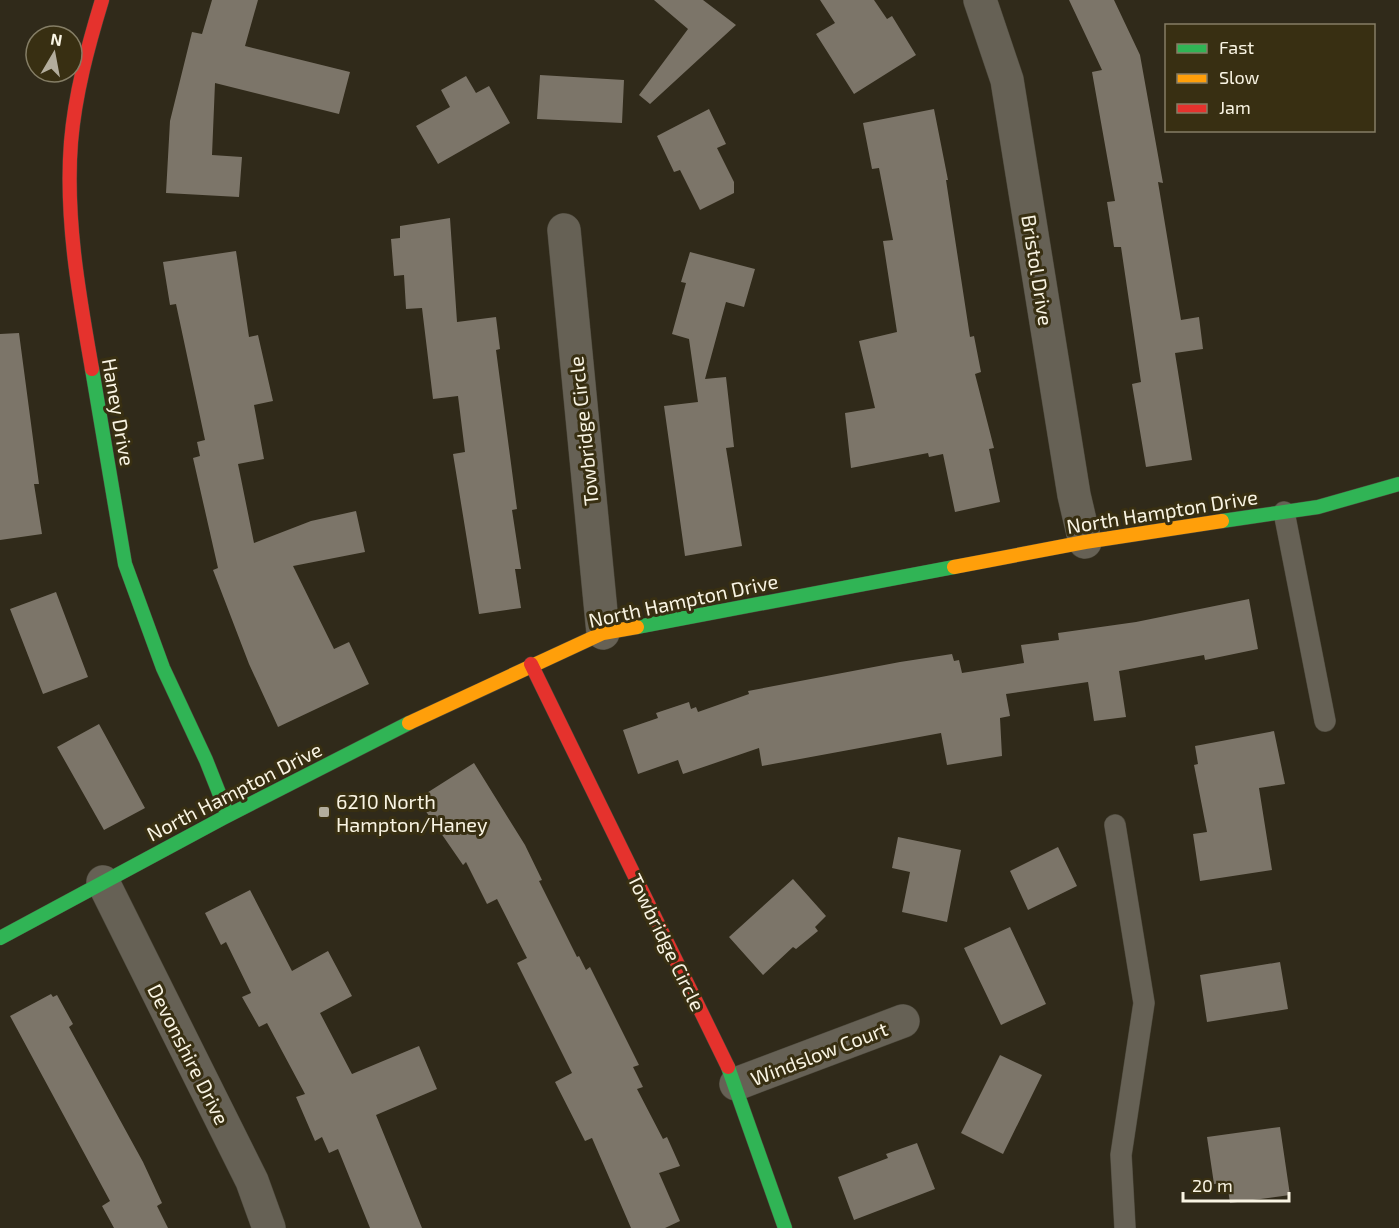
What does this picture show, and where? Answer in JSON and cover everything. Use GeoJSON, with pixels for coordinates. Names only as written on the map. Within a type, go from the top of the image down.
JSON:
{"type":"FeatureCollection","features":[{"type":"Feature","properties":{"kind":"street","name":"Haney Drive"},"geometry":{"type":"LineString","coordinates":[[102,0],[86,52],[71,142],[71,217],[79,293],[125,564],[163,668],[206,760],[227,813]]}},
{"type":"Feature","properties":{"kind":"street","name":"Bristol Drive"},"geometry":{"type":"LineString","coordinates":[[980,0],[1007,80],[1074,495],[1085,542]]}},
{"type":"Feature","properties":{"kind":"street","name":"Towbridge Circle"},"geometry":{"type":"LineString","coordinates":[[564,230],[603,633]]}},
{"type":"Feature","properties":{"kind":"street","name":"North Hampton Drive"},"geometry":{"type":"LineString","coordinates":[[0,938],[227,813],[531,664],[603,633],[1085,542],[1318,507],[1399,484]]}},
{"type":"Feature","properties":{"kind":"street","name":"Towbridge Circle"},"geometry":{"type":"LineString","coordinates":[[531,664],[736,1084],[785,1228]]}},
{"type":"Feature","properties":{"kind":"street","name":"Devonshire Drive"},"geometry":{"type":"LineString","coordinates":[[103,882],[252,1181],[269,1228]]}},
{"type":"Feature","properties":{"kind":"street","name":"Windslow Court"},"geometry":{"type":"LineString","coordinates":[[736,1084],[903,1021]]}},
{"type":"Feature","properties":{"kind":"lane"},"geometry":{"type":"LineString","coordinates":[[1284,512],[1325,721]]}},
{"type":"Feature","properties":{"kind":"lane"},"geometry":{"type":"LineString","coordinates":[[1115,825],[1144,1003],[1121,1155],[1125,1228]]}},
{"type":"Feature","properties":{"kind":"building"},"geometry":{"type":"Polygon","coordinates":[[[212,0],[258,0],[245,46],[350,72],[339,114],[215,83],[212,155],[242,157],[239,197],[166,193],[170,121],[192,32],[202,34],[212,0]]]}},
{"type":"Feature","properties":{"kind":"building"},"geometry":{"type":"Polygon","coordinates":[[[654,0],[703,0],[736,25],[650,104],[639,95],[688,29],[654,0]]]}},
{"type":"Feature","properties":{"kind":"building"},"geometry":{"type":"Polygon","coordinates":[[[820,0],[874,0],[887,19],[892,16],[916,55],[854,94],[816,34],[835,23],[820,0]]]}},
{"type":"Feature","properties":{"kind":"building"},"geometry":{"type":"Polygon","coordinates":[[[1069,0],[1114,0],[1140,55],[1163,183],[1158,182],[1181,320],[1199,317],[1203,349],[1175,353],[1192,460],[1146,467],[1132,384],[1141,382],[1121,247],[1114,247],[1107,202],[1115,201],[1092,72],[1102,70],[1069,0]]]}},
{"type":"Feature","properties":{"kind":"building"},"geometry":{"type":"Polygon","coordinates":[[[540,75],[624,80],[622,123],[537,119],[540,75]]]}},
{"type":"Feature","properties":{"kind":"building"},"geometry":{"type":"Polygon","coordinates":[[[466,76],[476,93],[489,86],[510,123],[438,164],[416,126],[450,107],[441,90],[466,76]]]}},
{"type":"Feature","properties":{"kind":"building"},"geometry":{"type":"Polygon","coordinates":[[[709,109],[726,144],[717,148],[734,182],[734,193],[700,210],[680,170],[674,172],[657,136],[709,109]]]}},
{"type":"Feature","properties":{"kind":"building"},"geometry":{"type":"Polygon","coordinates":[[[934,109],[948,180],[946,180],[970,337],[974,336],[981,372],[975,374],[994,448],[989,449],[1000,502],[955,512],[943,454],[929,457],[928,453],[851,468],[845,413],[875,408],[859,341],[897,332],[883,241],[893,240],[879,168],[872,169],[863,123],[934,109]]]}},
{"type":"Feature","properties":{"kind":"building"},"geometry":{"type":"Polygon","coordinates":[[[450,218],[457,322],[496,317],[500,349],[496,350],[517,509],[512,510],[521,569],[515,569],[521,608],[479,614],[453,454],[465,452],[458,396],[433,399],[422,308],[406,309],[404,275],[394,276],[391,239],[400,238],[400,226],[450,218]]]}},
{"type":"Feature","properties":{"kind":"building"},"geometry":{"type":"Polygon","coordinates":[[[236,251],[249,337],[258,335],[273,401],[254,405],[264,459],[238,464],[254,543],[311,521],[356,511],[365,552],[293,566],[334,649],[349,642],[369,684],[278,727],[249,664],[213,570],[218,568],[193,458],[200,456],[197,442],[205,440],[176,304],[170,305],[163,262],[236,251]]]}},
{"type":"Feature","properties":{"kind":"building"},"geometry":{"type":"Polygon","coordinates":[[[690,252],[755,269],[744,307],[726,302],[705,379],[726,377],[734,447],[726,448],[742,546],[685,556],[664,406],[698,402],[689,339],[672,334],[686,283],[681,282],[690,252]]]}},
{"type":"Feature","properties":{"kind":"building"},"geometry":{"type":"Polygon","coordinates":[[[19,333],[39,484],[34,484],[42,534],[0,540],[0,334],[19,333]]]}},
{"type":"Feature","properties":{"kind":"building"},"geometry":{"type":"Polygon","coordinates":[[[56,592],[88,677],[43,694],[10,609],[56,592]]]}},
{"type":"Feature","properties":{"kind":"building"},"geometry":{"type":"Polygon","coordinates":[[[1249,599],[1258,649],[1205,660],[1204,655],[1119,671],[1126,717],[1094,721],[1088,682],[1006,694],[1010,716],[1000,718],[1002,756],[947,765],[941,733],[762,766],[759,748],[683,774],[678,760],[638,774],[623,730],[658,718],[656,713],[689,702],[691,709],[696,707],[698,712],[749,694],[748,691],[900,662],[952,654],[954,661],[959,660],[962,673],[1024,663],[1021,645],[1059,640],[1058,633],[1136,622],[1249,599]]]}},
{"type":"Feature","properties":{"kind":"building"},"geometry":{"type":"Polygon","coordinates":[[[99,724],[145,808],[104,830],[57,747],[99,724]]]}},
{"type":"Feature","properties":{"kind":"building"},"geometry":{"type":"Polygon","coordinates":[[[1274,731],[1285,784],[1259,788],[1272,870],[1200,881],[1193,834],[1207,832],[1194,765],[1198,764],[1195,746],[1274,731]]]}},
{"type":"Feature","properties":{"kind":"building"},"geometry":{"type":"Polygon","coordinates":[[[474,763],[525,845],[542,880],[539,881],[577,957],[579,956],[586,970],[590,967],[639,1065],[633,1067],[643,1087],[637,1089],[663,1139],[667,1137],[680,1166],[659,1173],[680,1221],[665,1228],[631,1228],[592,1138],[585,1141],[555,1082],[572,1073],[517,963],[527,958],[497,899],[487,904],[466,862],[463,865],[425,810],[430,808],[422,796],[474,763]]]}},
{"type":"Feature","properties":{"kind":"building"},"geometry":{"type":"Polygon","coordinates":[[[898,837],[961,850],[947,922],[902,912],[910,872],[892,868],[898,837]]]}},
{"type":"Feature","properties":{"kind":"building"},"geometry":{"type":"Polygon","coordinates":[[[1058,847],[1077,886],[1028,910],[1010,871],[1058,847]]]}},
{"type":"Feature","properties":{"kind":"building"},"geometry":{"type":"Polygon","coordinates":[[[793,879],[826,916],[815,927],[818,931],[796,949],[793,947],[763,975],[729,937],[793,879]]]}},
{"type":"Feature","properties":{"kind":"building"},"geometry":{"type":"Polygon","coordinates":[[[250,890],[292,971],[328,951],[352,996],[320,1013],[352,1074],[419,1046],[437,1089],[376,1115],[422,1228],[370,1228],[338,1149],[329,1153],[322,1137],[315,1141],[296,1097],[305,1094],[267,1023],[259,1027],[242,997],[251,993],[226,942],[221,945],[205,913],[250,890]]]}},
{"type":"Feature","properties":{"kind":"building"},"geometry":{"type":"Polygon","coordinates":[[[1010,927],[1046,1004],[1001,1025],[964,948],[1010,927]]]}},
{"type":"Feature","properties":{"kind":"building"},"geometry":{"type":"Polygon","coordinates":[[[1280,962],[1288,1009],[1207,1022],[1200,975],[1280,962]]]}},
{"type":"Feature","properties":{"kind":"building"},"geometry":{"type":"Polygon","coordinates":[[[51,994],[53,997],[57,995],[73,1024],[69,1027],[143,1162],[162,1203],[157,1206],[168,1228],[114,1228],[102,1206],[110,1201],[10,1016],[51,994]]]}},
{"type":"Feature","properties":{"kind":"building"},"geometry":{"type":"Polygon","coordinates":[[[1000,1055],[1042,1075],[1003,1154],[961,1133],[1000,1055]]]}},
{"type":"Feature","properties":{"kind":"building"},"geometry":{"type":"Polygon","coordinates":[[[1280,1127],[1290,1195],[1230,1203],[1227,1182],[1214,1184],[1207,1137],[1280,1127]]]}},
{"type":"Feature","properties":{"kind":"building"},"geometry":{"type":"Polygon","coordinates":[[[917,1143],[935,1189],[854,1220],[838,1177],[888,1158],[886,1154],[917,1143]]]}},
{"type":"Feature","properties":{"kind":"traffic: fast"},"geometry":{"type":"LineString","coordinates":[[92,369],[125,564],[163,668],[206,760],[227,813]]}},
{"type":"Feature","properties":{"kind":"traffic: fast"},"geometry":{"type":"LineString","coordinates":[[1222,521],[1318,507],[1399,484]]}},
{"type":"Feature","properties":{"kind":"traffic: fast"},"geometry":{"type":"LineString","coordinates":[[637,627],[954,567]]}},
{"type":"Feature","properties":{"kind":"traffic: fast"},"geometry":{"type":"LineString","coordinates":[[0,938],[223,818],[409,723]]}},
{"type":"Feature","properties":{"kind":"traffic: fast"},"geometry":{"type":"LineString","coordinates":[[728,1067],[785,1228]]}},
{"type":"Feature","properties":{"kind":"traffic: slow"},"geometry":{"type":"LineString","coordinates":[[954,567],[1085,542],[1222,521]]}},
{"type":"Feature","properties":{"kind":"traffic: slow"},"geometry":{"type":"LineString","coordinates":[[409,723],[603,633],[637,627]]}},
{"type":"Feature","properties":{"kind":"traffic: jam"},"geometry":{"type":"LineString","coordinates":[[92,369],[74,256],[70,171],[71,142],[79,88],[102,0]]}},
{"type":"Feature","properties":{"kind":"traffic: jam"},"geometry":{"type":"LineString","coordinates":[[531,664],[728,1067]]}},
{"type":"Feature","properties":{"kind":"place","name":"6210 North Hampton/Haney"},"geometry":{"type":"Point","coordinates":[324,812]}}]}
